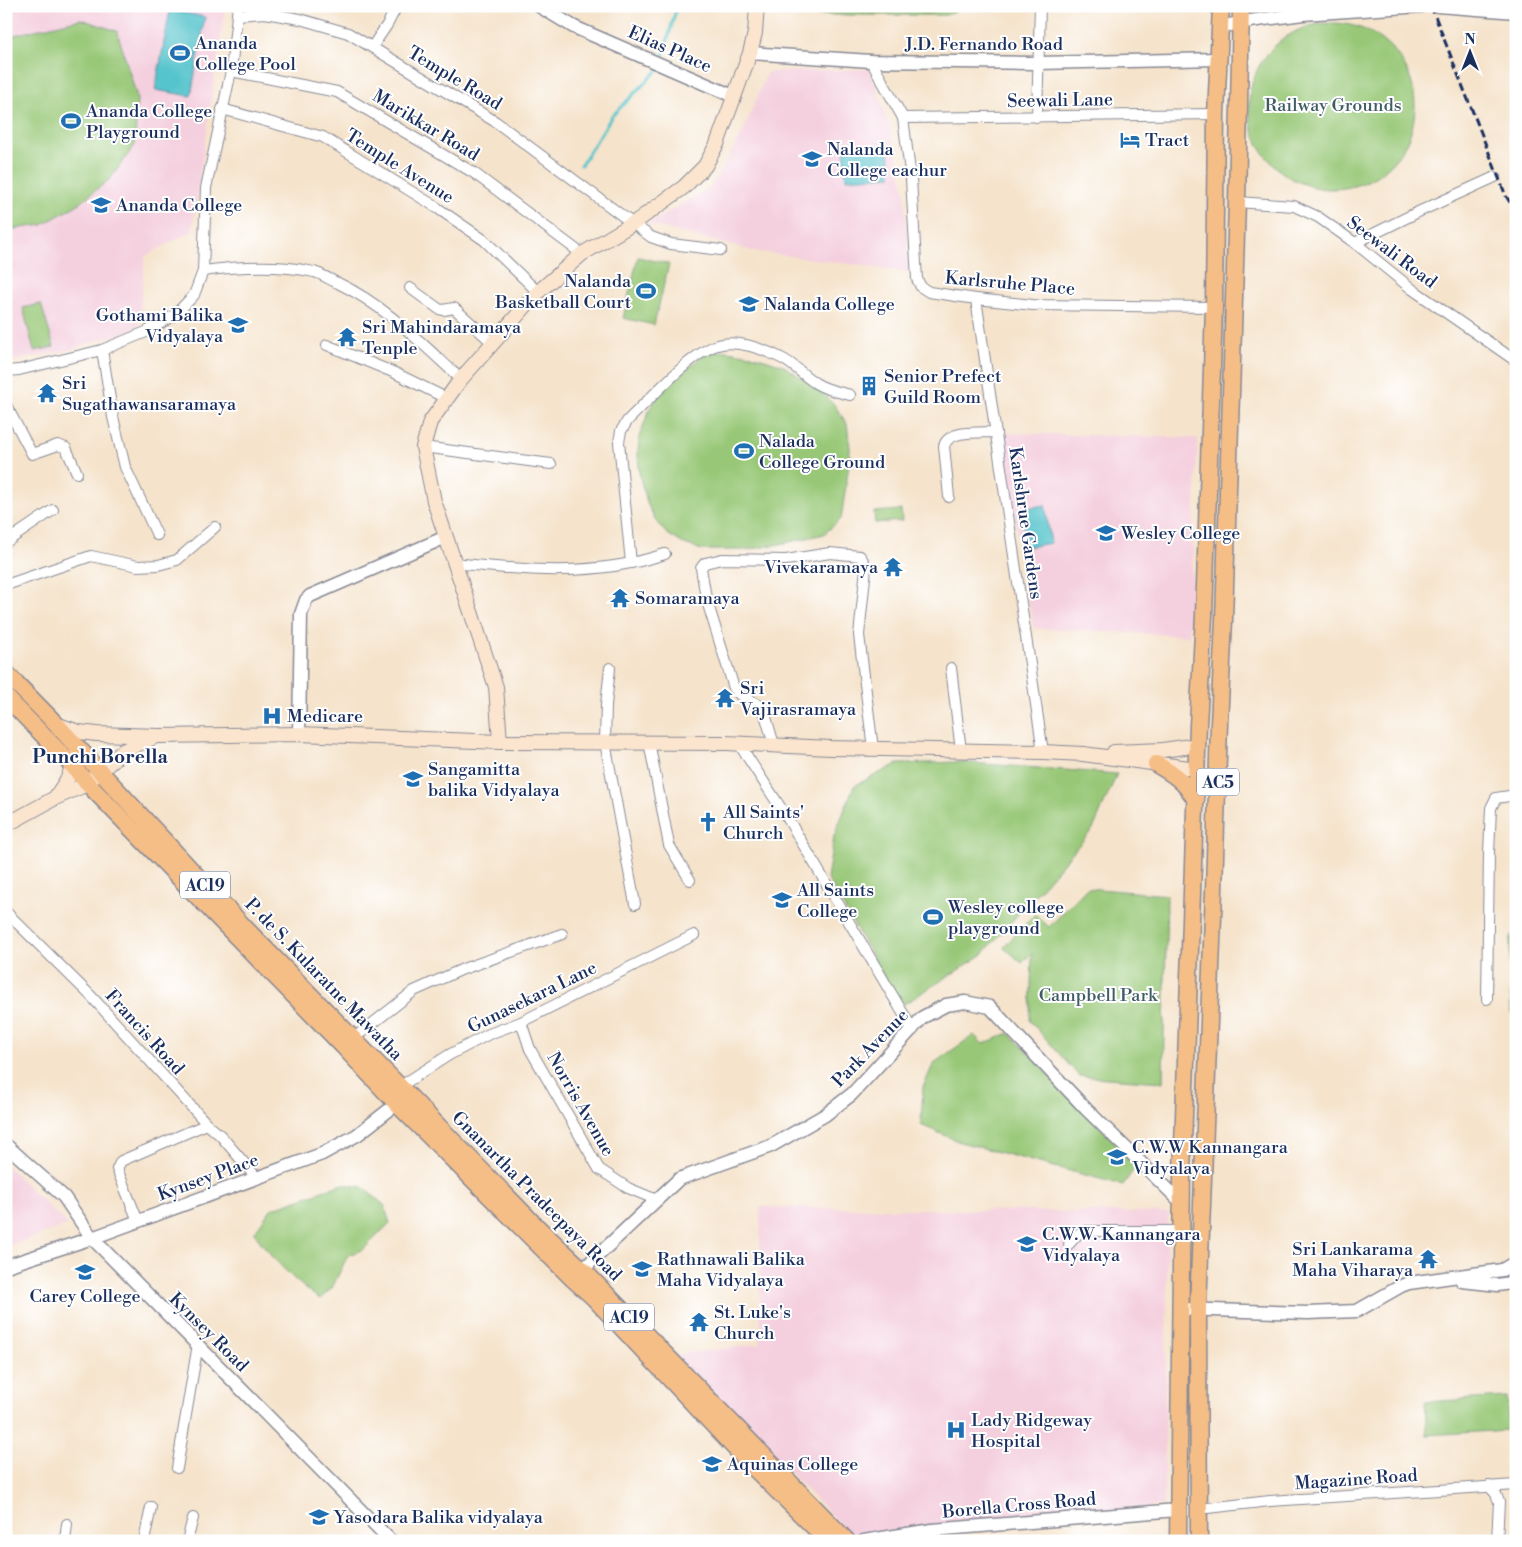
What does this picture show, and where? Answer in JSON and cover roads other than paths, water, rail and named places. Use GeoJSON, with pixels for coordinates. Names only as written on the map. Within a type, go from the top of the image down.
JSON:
{"type":"FeatureCollection","features":[{"type":"Feature","properties":{"kind":"main road"},"geometry":{"type":"LineString","coordinates":[[500,742],[496,687],[434,501],[423,447],[430,422],[461,379],[538,292],[582,254],[634,223],[684,187],[705,166],[717,144],[750,53],[755,33],[757,6]]}},
{"type":"Feature","properties":{"kind":"main road","name":"AC5"},"geometry":{"type":"LineString","coordinates":[[1178,1541],[1181,1202],[1204,616],[1214,307],[1216,114],[1221,6]]}},
{"type":"Feature","properties":{"kind":"main road","name":"AC5"},"geometry":{"type":"LineString","coordinates":[[1199,1541],[1198,1309],[1224,620],[1241,6]]}},
{"type":"Feature","properties":{"kind":"main road","name":"P. de S. Kularatne Mawatha"},"geometry":{"type":"LineString","coordinates":[[6,673],[56,724],[398,1095]]}},
{"type":"Feature","properties":{"kind":"main road","name":"P. de S. Kularatne Mawatha"},"geometry":{"type":"LineString","coordinates":[[6,697],[73,766],[87,784],[348,1042]]}},
{"type":"Feature","properties":{"kind":"main road"},"geometry":{"type":"LineString","coordinates":[[56,724],[80,732],[97,734],[159,736],[299,734],[500,742],[649,742],[1043,752],[1083,754],[1197,769]]}},
{"type":"Feature","properties":{"kind":"main road"},"geometry":{"type":"LineString","coordinates":[[54,798],[68,778],[80,750],[97,734]]}},
{"type":"Feature","properties":{"kind":"main road"},"geometry":{"type":"LineString","coordinates":[[6,825],[54,798],[87,784],[123,751],[159,736]]}},
{"type":"Feature","properties":{"kind":"main road"},"geometry":{"type":"LineString","coordinates":[[1083,754],[1163,750],[1198,745]]}},
{"type":"Feature","properties":{"kind":"main road"},"geometry":{"type":"LineString","coordinates":[[1156,764],[1179,778],[1188,787],[1196,800]]}},
{"type":"Feature","properties":{"kind":"main road","name":"Gnanartha Pradeepaya Road"},"geometry":{"type":"LineString","coordinates":[[398,1095],[535,1225],[578,1275],[847,1541]]}},
{"type":"Feature","properties":{"kind":"main road","name":"Gnanartha Pradeepaya Road"},"geometry":{"type":"LineString","coordinates":[[578,1275],[593,1297],[748,1462],[828,1541]]}},
{"type":"Feature","properties":{"kind":"street"},"geometry":{"type":"LineString","coordinates":[[372,47],[397,6]]}},
{"type":"Feature","properties":{"kind":"street","name":"Elias Place"},"geometry":{"type":"LineString","coordinates":[[540,6],[574,27],[733,96]]}},
{"type":"Feature","properties":{"kind":"street"},"geometry":{"type":"LineString","coordinates":[[1037,117],[1040,6]]}},
{"type":"Feature","properties":{"kind":"street"},"geometry":{"type":"LineString","coordinates":[[1220,27],[1303,14],[1422,6]]}},
{"type":"Feature","properties":{"kind":"street"},"geometry":{"type":"LineString","coordinates":[[1438,6],[1516,12]]}},
{"type":"Feature","properties":{"kind":"street","name":"Temple Road"},"geometry":{"type":"LineString","coordinates":[[6,371],[19,370],[102,350],[146,332],[176,314],[194,294],[203,271],[206,188],[231,71],[238,11],[300,19],[348,33],[496,122],[651,236],[671,244],[721,250]]}},
{"type":"Feature","properties":{"kind":"street","name":"J.D. Fernando Road"},"geometry":{"type":"LineString","coordinates":[[750,53],[871,61],[1038,63],[1219,59]]}},
{"type":"Feature","properties":{"kind":"street","name":"Karlsruhe Place"},"geometry":{"type":"LineString","coordinates":[[871,61],[903,118],[911,179],[917,280],[921,288],[929,292],[976,300],[1033,305],[1214,307]]}},
{"type":"Feature","properties":{"kind":"street","name":"Marikkar Road"},"geometry":{"type":"LineString","coordinates":[[231,71],[337,92],[474,173],[582,254]]}},
{"type":"Feature","properties":{"kind":"street","name":"Temple Avenue"},"geometry":{"type":"LineString","coordinates":[[222,109],[323,137],[433,205],[484,240],[538,292]]}},
{"type":"Feature","properties":{"kind":"street","name":"Seewali Lane"},"geometry":{"type":"LineString","coordinates":[[903,118],[1216,114]]}},
{"type":"Feature","properties":{"kind":"street"},"geometry":{"type":"LineString","coordinates":[[1355,243],[1495,177]]}},
{"type":"Feature","properties":{"kind":"street","name":"Seewali Road"},"geometry":{"type":"LineString","coordinates":[[1237,202],[1294,206],[1318,217],[1355,243],[1412,289],[1516,361]]}},
{"type":"Feature","properties":{"kind":"street"},"geometry":{"type":"LineString","coordinates":[[203,271],[244,266],[282,267],[316,273],[352,290],[384,310],[461,379]]}},
{"type":"Feature","properties":{"kind":"street"},"geometry":{"type":"LineString","coordinates":[[410,288],[439,309],[454,308],[493,343]]}},
{"type":"Feature","properties":{"kind":"street","name":"Karlshrue Gardens"},"geometry":{"type":"LineString","coordinates":[[976,300],[1043,752]]}},
{"type":"Feature","properties":{"kind":"street"},"geometry":{"type":"LineString","coordinates":[[631,564],[619,442],[621,431],[628,420],[689,362],[702,352],[717,345],[734,343],[756,348],[784,359],[805,373],[817,384],[850,395]]}},
{"type":"Feature","properties":{"kind":"street"},"geometry":{"type":"LineString","coordinates":[[326,345],[395,373],[446,398]]}},
{"type":"Feature","properties":{"kind":"street"},"geometry":{"type":"LineString","coordinates":[[102,350],[113,417],[125,467],[157,535]]}},
{"type":"Feature","properties":{"kind":"street"},"geometry":{"type":"LineString","coordinates":[[6,405],[32,454],[58,444],[66,448],[77,474]]}},
{"type":"Feature","properties":{"kind":"street"},"geometry":{"type":"LineString","coordinates":[[949,496],[944,446],[946,440],[953,435],[996,432]]}},
{"type":"Feature","properties":{"kind":"street"},"geometry":{"type":"LineString","coordinates":[[423,447],[551,464]]}},
{"type":"Feature","properties":{"kind":"street"},"geometry":{"type":"LineString","coordinates":[[6,542],[53,510]]}},
{"type":"Feature","properties":{"kind":"street"},"geometry":{"type":"LineString","coordinates":[[6,585],[91,556],[138,566],[158,565],[177,560],[215,526]]}},
{"type":"Feature","properties":{"kind":"street"},"geometry":{"type":"LineString","coordinates":[[299,734],[301,614],[306,600],[310,596],[446,537]]}},
{"type":"Feature","properties":{"kind":"street"},"geometry":{"type":"LineString","coordinates":[[774,745],[764,707],[740,695],[734,688],[706,598],[701,568],[704,564],[722,559],[786,560],[830,553],[860,556],[866,568],[859,635],[873,749]]}},
{"type":"Feature","properties":{"kind":"street"},"geometry":{"type":"LineString","coordinates":[[454,563],[578,571],[631,564],[665,554]]}},
{"type":"Feature","properties":{"kind":"street"},"geometry":{"type":"LineString","coordinates":[[610,668],[605,742],[635,904]]}},
{"type":"Feature","properties":{"kind":"street"},"geometry":{"type":"LineString","coordinates":[[951,668],[961,751]]}},
{"type":"Feature","properties":{"kind":"street"},"geometry":{"type":"LineString","coordinates":[[649,742],[669,844],[690,880]]}},
{"type":"Feature","properties":{"kind":"street"},"geometry":{"type":"LineString","coordinates":[[739,744],[788,819],[913,1030]]}},
{"type":"Feature","properties":{"kind":"street"},"geometry":{"type":"LineString","coordinates":[[1198,745],[1219,746]]}},
{"type":"Feature","properties":{"kind":"street"},"geometry":{"type":"LineString","coordinates":[[1197,769],[1218,770]]}},
{"type":"Feature","properties":{"kind":"street"},"geometry":{"type":"LineString","coordinates":[[1486,999],[1491,808],[1496,798],[1516,795]]}},
{"type":"Feature","properties":{"kind":"street","name":"Francis Road"},"geometry":{"type":"LineString","coordinates":[[6,912],[91,996],[220,1136],[256,1178]]}},
{"type":"Feature","properties":{"kind":"street"},"geometry":{"type":"LineString","coordinates":[[348,1042],[414,991],[463,969],[562,934]]}},
{"type":"Feature","properties":{"kind":"street","name":"Gunasekara Lane"},"geometry":{"type":"LineString","coordinates":[[398,1095],[450,1055],[490,1034],[521,1022],[694,935]]}},
{"type":"Feature","properties":{"kind":"street","name":"Park Avenue"},"geometry":{"type":"LineString","coordinates":[[578,1275],[679,1179],[771,1146],[825,1114],[852,1094],[923,1017],[946,1004],[964,1002],[990,1007],[1086,1109],[1181,1202]]}},
{"type":"Feature","properties":{"kind":"street","name":"Norris Avenue"},"geometry":{"type":"LineString","coordinates":[[521,1022],[530,1049],[599,1169],[628,1188],[657,1200]]}},
{"type":"Feature","properties":{"kind":"street","name":"Kynsey Place"},"geometry":{"type":"LineString","coordinates":[[6,1266],[92,1238],[322,1154],[358,1135],[398,1095]]}},
{"type":"Feature","properties":{"kind":"street"},"geometry":{"type":"LineString","coordinates":[[138,1221],[117,1169],[121,1161],[207,1124]]}},
{"type":"Feature","properties":{"kind":"street","name":"Kynsey Road"},"geometry":{"type":"LineString","coordinates":[[6,1145],[64,1197],[92,1238],[391,1541]]}},
{"type":"Feature","properties":{"kind":"street"},"geometry":{"type":"LineString","coordinates":[[1069,1244],[1078,1234],[1088,1231],[1181,1231]]}},
{"type":"Feature","properties":{"kind":"street"},"geometry":{"type":"LineString","coordinates":[[1179,1309],[1308,1313],[1357,1311],[1409,1283],[1502,1270],[1516,1262]]}},
{"type":"Feature","properties":{"kind":"street"},"geometry":{"type":"LineString","coordinates":[[1444,1279],[1498,1285],[1516,1282]]}},
{"type":"Feature","properties":{"kind":"street"},"geometry":{"type":"LineString","coordinates":[[177,1468],[198,1344]]}},
{"type":"Feature","properties":{"kind":"street","name":"Magazine Road"},"geometry":{"type":"LineString","coordinates":[[1199,1509],[1270,1501],[1516,1485]]}},
{"type":"Feature","properties":{"kind":"street"},"geometry":{"type":"LineString","coordinates":[[1488,1486],[1496,1494],[1499,1502],[1497,1541]]}},
{"type":"Feature","properties":{"kind":"street"},"geometry":{"type":"LineString","coordinates":[[144,1541],[152,1507]]}},
{"type":"Feature","properties":{"kind":"street","name":"Borella Cross Road"},"geometry":{"type":"LineString","coordinates":[[864,1541],[932,1530],[1177,1510]]}},
{"type":"Feature","properties":{"kind":"street"},"geometry":{"type":"LineString","coordinates":[[187,1541],[193,1518]]}},
{"type":"Feature","properties":{"kind":"street"},"geometry":{"type":"LineString","coordinates":[[65,1541],[67,1524]]}},
{"type":"Feature","properties":{"kind":"water","name":"Ananda College Pool"},"geometry":{"type":"Polygon","coordinates":[[[170,10],[205,17],[191,96],[155,90],[170,10]]]}},
{"type":"Feature","properties":{"kind":"water"},"geometry":{"type":"Polygon","coordinates":[[[889,146],[891,176],[846,179],[844,148],[889,146]]]}},
{"type":"Feature","properties":{"kind":"water"},"geometry":{"type":"Polygon","coordinates":[[[1045,505],[1051,543],[1027,547],[1021,509],[1045,505]]]}},
{"type":"Feature","properties":{"kind":"waterway"},"geometry":{"type":"LineString","coordinates":[[662,60],[677,6]]}},
{"type":"Feature","properties":{"kind":"waterway"},"geometry":{"type":"LineString","coordinates":[[581,165],[612,116],[659,69]]}},
{"type":"Feature","properties":{"kind":"railway"},"geometry":{"type":"LineString","coordinates":[[1431,6],[1506,196],[1516,212]]}},
{"type":"Feature","properties":{"kind":"place","name":"Ananda College Pool"},"geometry":{"type":"Point","coordinates":[180,53]}},
{"type":"Feature","properties":{"kind":"place","name":"Ananda College Playground"},"geometry":{"type":"Point","coordinates":[71,121]}},
{"type":"Feature","properties":{"kind":"place","name":"Tract"},"geometry":{"type":"Point","coordinates":[1130,140]}},
{"type":"Feature","properties":{"kind":"place","name":"Nalanda College eachur"},"geometry":{"type":"Point","coordinates":[812,159]}},
{"type":"Feature","properties":{"kind":"place","name":"Ananda College"},"geometry":{"type":"Point","coordinates":[101,205]}},
{"type":"Feature","properties":{"kind":"place","name":"Nalanda Basketball Court"},"geometry":{"type":"Point","coordinates":[646,291]}},
{"type":"Feature","properties":{"kind":"place","name":"Nalanda College"},"geometry":{"type":"Point","coordinates":[749,304]}},
{"type":"Feature","properties":{"kind":"place","name":"Gothami Balika Vidyalaya"},"geometry":{"type":"Point","coordinates":[238,325]}},
{"type":"Feature","properties":{"kind":"place","name":"Sri Mahindaramaya Tenple"},"geometry":{"type":"Point","coordinates":[347,337]}},
{"type":"Feature","properties":{"kind":"place","name":"Senior Prefect Guild Room"},"geometry":{"type":"Point","coordinates":[869,386]}},
{"type":"Feature","properties":{"kind":"place","name":"Sri Sugathawansaramaya"},"geometry":{"type":"Point","coordinates":[47,393]}},
{"type":"Feature","properties":{"kind":"place","name":"Nalada College Ground"},"geometry":{"type":"Point","coordinates":[744,451]}},
{"type":"Feature","properties":{"kind":"place","name":"Wesley College"},"geometry":{"type":"Point","coordinates":[1106,533]}},
{"type":"Feature","properties":{"kind":"place","name":"Vivekaramaya"},"geometry":{"type":"Point","coordinates":[893,567]}},
{"type":"Feature","properties":{"kind":"place","name":"Somaramaya"},"geometry":{"type":"Point","coordinates":[620,598]}},
{"type":"Feature","properties":{"kind":"place","name":"Sri Vajirasramaya"},"geometry":{"type":"Point","coordinates":[725,698]}},
{"type":"Feature","properties":{"kind":"place","name":"Medicare"},"geometry":{"type":"Point","coordinates":[272,716]}},
{"type":"Feature","properties":{"kind":"place","name":"Sangamitta balika Vidyalaya"},"geometry":{"type":"Point","coordinates":[413,779]}},
{"type":"Feature","properties":{"kind":"place","name":"All Saints' Church"},"geometry":{"type":"Point","coordinates":[708,822]}},
{"type":"Feature","properties":{"kind":"place","name":"All Saints College"},"geometry":{"type":"Point","coordinates":[782,900]}},
{"type":"Feature","properties":{"kind":"place","name":"Wesley college playground"},"geometry":{"type":"Point","coordinates":[933,917]}},
{"type":"Feature","properties":{"kind":"place","name":"C.W.W Kannangara Vidyalaya"},"geometry":{"type":"Point","coordinates":[1117,1157]}},
{"type":"Feature","properties":{"kind":"place","name":"C.W.W. Kannangara Vidyalaya"},"geometry":{"type":"Point","coordinates":[1027,1244]}},
{"type":"Feature","properties":{"kind":"place","name":"Sri Lankarama Maha Viharaya"},"geometry":{"type":"Point","coordinates":[1428,1259]}},
{"type":"Feature","properties":{"kind":"place","name":"Rathnawali Balika Maha Vidyalaya"},"geometry":{"type":"Point","coordinates":[642,1269]}},
{"type":"Feature","properties":{"kind":"place","name":"Carey College"},"geometry":{"type":"Point","coordinates":[85,1272]}},
{"type":"Feature","properties":{"kind":"place","name":"St. Luke's Church"},"geometry":{"type":"Point","coordinates":[699,1322]}},
{"type":"Feature","properties":{"kind":"place","name":"Lady Ridgeway Hospital"},"geometry":{"type":"Point","coordinates":[956,1430]}},
{"type":"Feature","properties":{"kind":"place","name":"Aquinas College"},"geometry":{"type":"Point","coordinates":[712,1464]}},
{"type":"Feature","properties":{"kind":"place","name":"Yasodara Balika vidyalaya"},"geometry":{"type":"Point","coordinates":[319,1517]}},
{"type":"Feature","properties":{"kind":"district","name":"Punchi Borella"},"geometry":{"type":"Point","coordinates":[100,756]}},
{"type":"Feature","properties":{"kind":"park label","name":"Railway Grounds"},"geometry":{"type":"Point","coordinates":[1333,105]}},
{"type":"Feature","properties":{"kind":"park label","name":"Campbell Park"},"geometry":{"type":"Point","coordinates":[1098,995]}}]}
